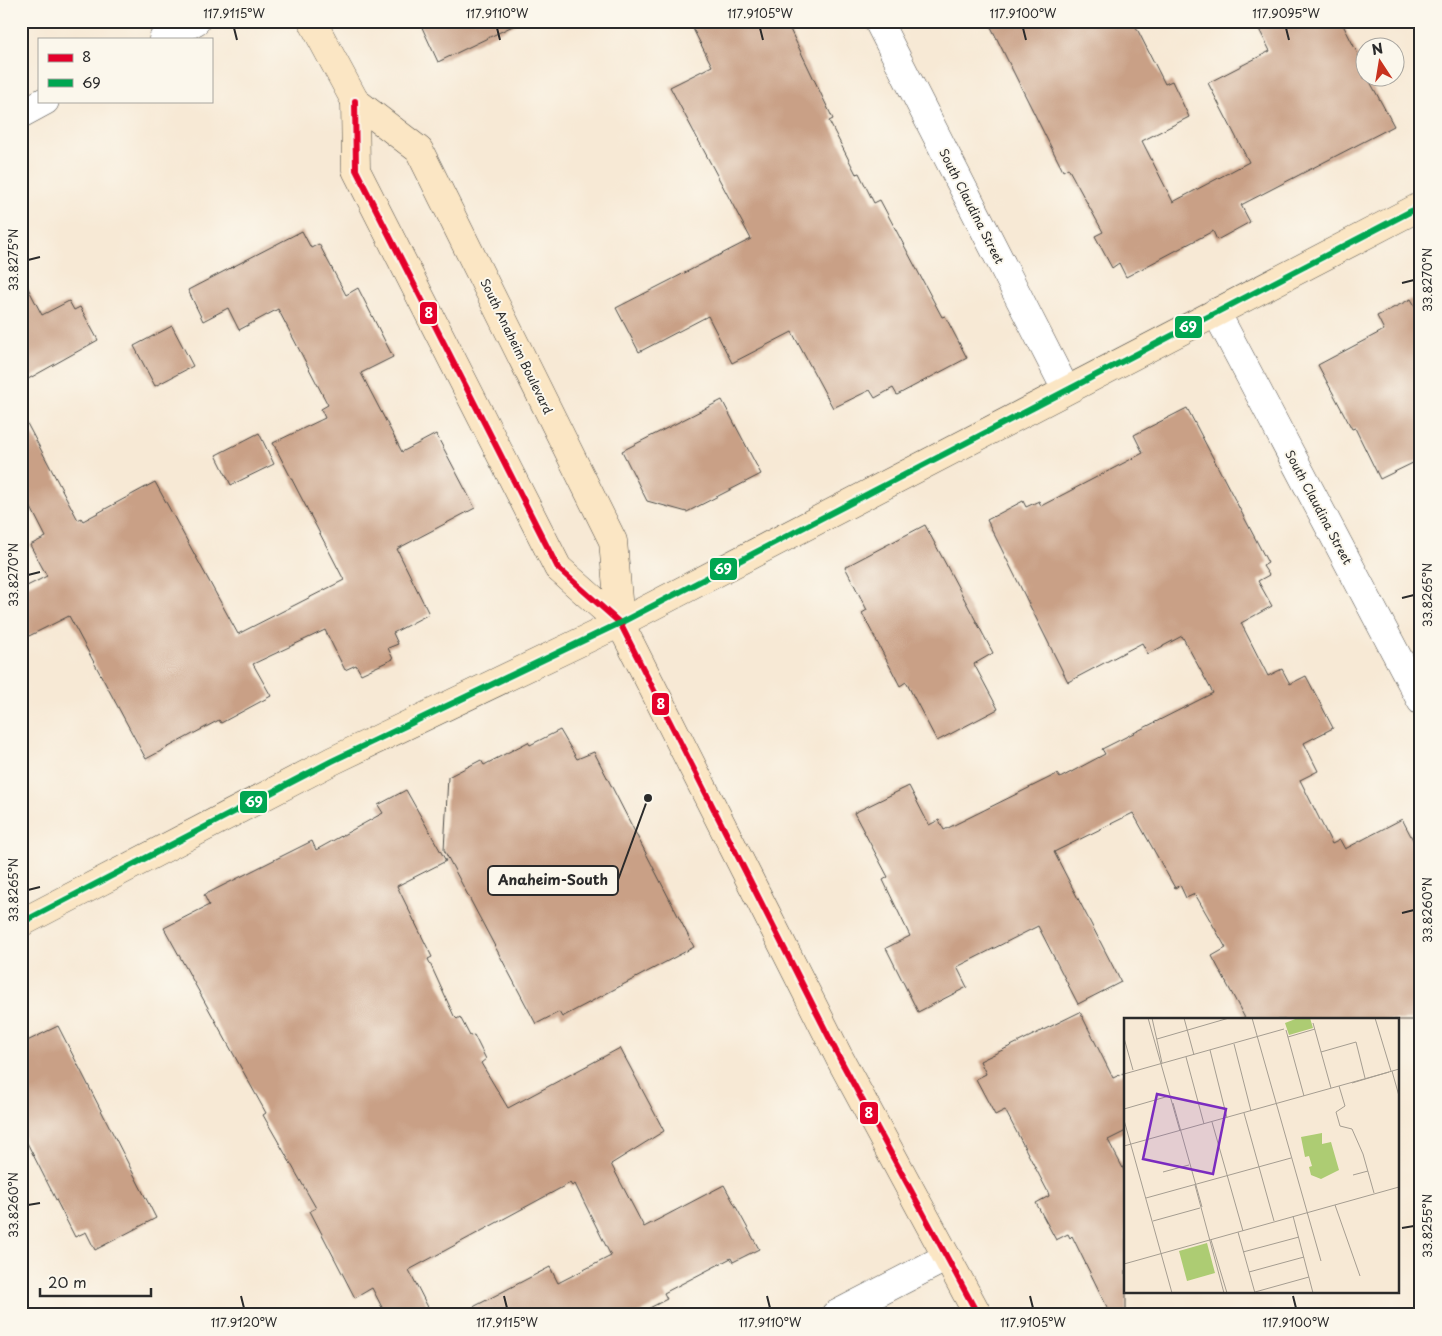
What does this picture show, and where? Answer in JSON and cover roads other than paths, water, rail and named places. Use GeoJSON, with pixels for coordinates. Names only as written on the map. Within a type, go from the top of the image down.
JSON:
{"type":"FeatureCollection","features":[{"type":"Feature","properties":{"kind":"main road","name":"South Anaheim Boulevard"},"geometry":{"type":"LineString","coordinates":[[312,21],[355,101],[419,150],[613,541],[620,623]]}},
{"type":"Feature","properties":{"kind":"main road","name":"South Anaheim Boulevard"},"geometry":{"type":"LineString","coordinates":[[355,101],[356,170],[536,526],[558,568],[620,623],[839,1057],[978,1315]]}},
{"type":"Feature","properties":{"kind":"main road"},"geometry":{"type":"LineString","coordinates":[[21,923],[332,761],[620,623],[1421,206]]}},
{"type":"Feature","properties":{"kind":"street"},"geometry":{"type":"LineString","coordinates":[[165,38],[196,21]]}},
{"type":"Feature","properties":{"kind":"street","name":"South Claudina Street"},"geometry":{"type":"LineString","coordinates":[[878,21],[1066,390]]}},
{"type":"Feature","properties":{"kind":"street"},"geometry":{"type":"LineString","coordinates":[[21,114],[43,102]]}},
{"type":"Feature","properties":{"kind":"street","name":"South Claudina Street"},"geometry":{"type":"LineString","coordinates":[[1216,312],[1421,702]]}},
{"type":"Feature","properties":{"kind":"street"},"geometry":{"type":"LineString","coordinates":[[835,1315],[947,1257]]}},
{"type":"Feature","properties":{"kind":"place","name":"Anaheim-South"},"geometry":{"type":"Point","coordinates":[648,798]}}]}
